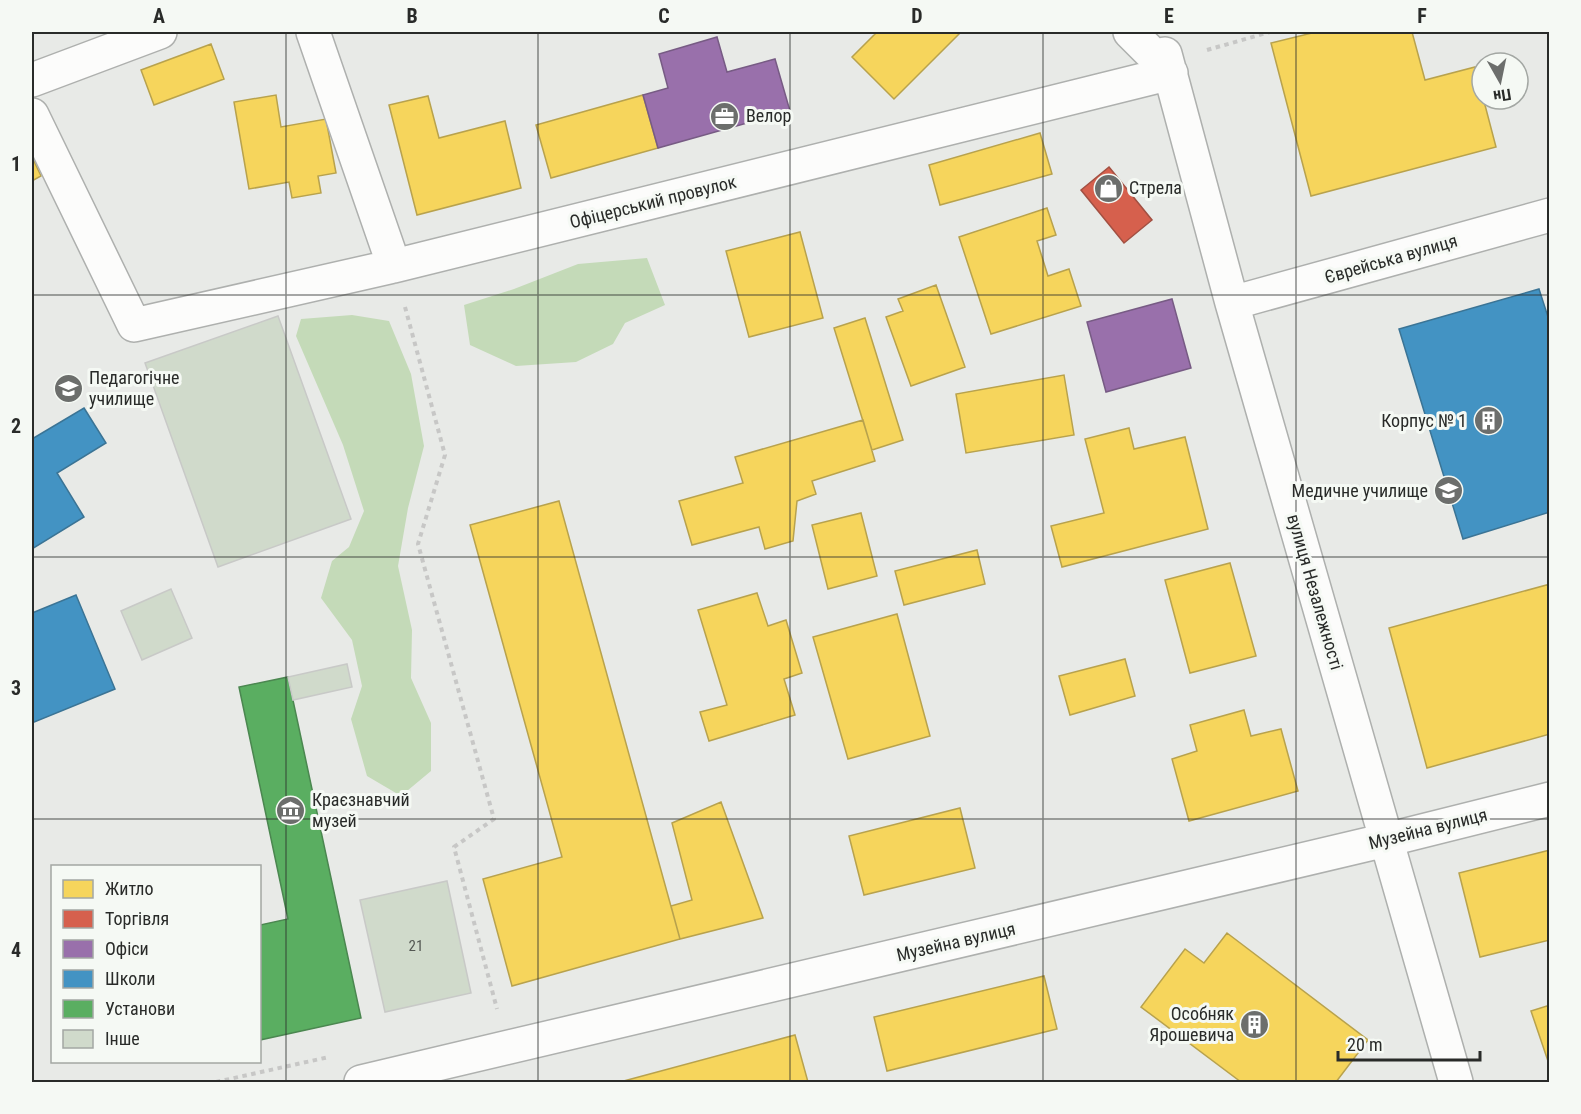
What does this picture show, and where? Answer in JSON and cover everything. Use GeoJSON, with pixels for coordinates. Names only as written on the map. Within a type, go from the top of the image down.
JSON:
{"type":"FeatureCollection","features":[{"type":"Feature","properties":{"kind":"street"},"geometry":{"type":"LineString","coordinates":[[32,80],[160,32]]}},
{"type":"Feature","properties":{"kind":"street"},"geometry":{"type":"LineString","coordinates":[[313,32],[393,266]]}},
{"type":"Feature","properties":{"kind":"street"},"geometry":{"type":"LineString","coordinates":[[1130,32],[1171,74]]}},
{"type":"Feature","properties":{"kind":"street","name":"вулиця Незалежності"},"geometry":{"type":"LineString","coordinates":[[1159,32],[1232,303],[1456,1083]]}},
{"type":"Feature","properties":{"kind":"street","name":"Офіцерський провулок"},"geometry":{"type":"LineString","coordinates":[[32,115],[134,325],[393,266],[1171,74]]}},
{"type":"Feature","properties":{"kind":"street","name":"Єврейська вулиця"},"geometry":{"type":"LineString","coordinates":[[1232,303],[1550,215]]}},
{"type":"Feature","properties":{"kind":"street","name":"Музейна вулиця"},"geometry":{"type":"LineString","coordinates":[[361,1083],[404,1078],[1550,799]]}},
{"type":"Feature","properties":{"kind":"path"},"geometry":{"type":"LineString","coordinates":[[1203,51],[1270,32]]}},
{"type":"Feature","properties":{"kind":"path"},"geometry":{"type":"LineString","coordinates":[[393,266],[445,455],[418,544],[494,819],[454,847],[500,1018]]}},
{"type":"Feature","properties":{"kind":"green space"},"geometry":{"type":"Polygon","coordinates":[[[647,258],[665,305],[625,323],[613,344],[576,362],[516,366],[470,345],[464,305],[514,289],[578,264],[647,258]]]}},
{"type":"Feature","properties":{"kind":"green space"},"geometry":{"type":"Polygon","coordinates":[[[352,315],[389,321],[411,374],[424,446],[408,508],[398,566],[412,630],[411,678],[431,723],[431,771],[401,796],[367,776],[351,719],[362,686],[352,640],[321,598],[332,561],[349,547],[364,511],[343,445],[296,336],[301,319],[352,315]]]}},
{"type":"Feature","properties":{"kind":"building: Житло"},"geometry":{"type":"Polygon","coordinates":[[[873,32],[961,32],[894,99],[852,57],[875,34],[873,32]]]}},
{"type":"Feature","properties":{"kind":"building: Житло"},"geometry":{"type":"Polygon","coordinates":[[[1316,32],[1412,32],[1425,80],[1470,68],[1470,111],[1487,111],[1496,147],[1311,196],[1271,43],[1316,32]]]}},
{"type":"Feature","properties":{"kind":"building: Житло"},"geometry":{"type":"Polygon","coordinates":[[[211,44],[224,79],[154,105],[141,70],[211,44]]]}},
{"type":"Feature","properties":{"kind":"building: Житло"},"geometry":{"type":"Polygon","coordinates":[[[276,95],[281,127],[326,119],[336,173],[318,176],[321,193],[292,198],[289,182],[249,189],[234,102],[276,95]]]}},
{"type":"Feature","properties":{"kind":"building: Житло"},"geometry":{"type":"Polygon","coordinates":[[[643,95],[658,148],[551,178],[536,125],[643,95]]]}},
{"type":"Feature","properties":{"kind":"building: Житло"},"geometry":{"type":"Polygon","coordinates":[[[428,96],[439,138],[505,121],[521,188],[417,215],[389,105],[428,96]]]}},
{"type":"Feature","properties":{"kind":"building: Житло"},"geometry":{"type":"Polygon","coordinates":[[[1040,133],[1052,174],[940,205],[929,165],[1040,133]]]}},
{"type":"Feature","properties":{"kind":"building: Житло"},"geometry":{"type":"Polygon","coordinates":[[[32,157],[41,176],[32,181],[32,157]]]}},
{"type":"Feature","properties":{"kind":"building: Житло"},"geometry":{"type":"Polygon","coordinates":[[[1047,208],[1056,235],[1037,241],[1048,276],[1069,269],[1081,306],[991,334],[959,237],[1047,208]]]}},
{"type":"Feature","properties":{"kind":"building: Житло"},"geometry":{"type":"Polygon","coordinates":[[[800,232],[823,318],[749,337],[726,251],[800,232]]]}},
{"type":"Feature","properties":{"kind":"building: Житло"},"geometry":{"type":"Polygon","coordinates":[[[936,285],[965,367],[911,386],[886,317],[903,311],[898,299],[936,285]]]}},
{"type":"Feature","properties":{"kind":"building: Житло"},"geometry":{"type":"Polygon","coordinates":[[[865,318],[903,440],[872,450],[834,328],[865,318]]]}},
{"type":"Feature","properties":{"kind":"building: Житло"},"geometry":{"type":"Polygon","coordinates":[[[1064,375],[1074,435],[966,453],[956,394],[1064,375]]]}},
{"type":"Feature","properties":{"kind":"building: Житло"},"geometry":{"type":"Polygon","coordinates":[[[863,420],[875,461],[812,481],[816,494],[797,501],[793,541],[765,549],[759,527],[692,545],[679,501],[743,483],[735,457],[863,420]]]}},
{"type":"Feature","properties":{"kind":"building: Житло"},"geometry":{"type":"Polygon","coordinates":[[[1129,428],[1134,449],[1185,437],[1208,529],[1062,567],[1051,526],[1104,513],[1085,439],[1129,428]]]}},
{"type":"Feature","properties":{"kind":"building: Житло"},"geometry":{"type":"Polygon","coordinates":[[[559,501],[680,939],[512,986],[483,879],[562,857],[470,525],[559,501]]]}},
{"type":"Feature","properties":{"kind":"building: Житло"},"geometry":{"type":"Polygon","coordinates":[[[861,513],[877,576],[828,589],[812,525],[861,513]]]}},
{"type":"Feature","properties":{"kind":"building: Житло"},"geometry":{"type":"Polygon","coordinates":[[[977,550],[985,584],[904,605],[895,571],[977,550]]]}},
{"type":"Feature","properties":{"kind":"building: Житло"},"geometry":{"type":"Polygon","coordinates":[[[1230,563],[1256,656],[1190,673],[1165,580],[1230,563]]]}},
{"type":"Feature","properties":{"kind":"building: Житло"},"geometry":{"type":"Polygon","coordinates":[[[1550,584],[1550,734],[1427,768],[1389,628],[1550,584]]]}},
{"type":"Feature","properties":{"kind":"building: Житло"},"geometry":{"type":"Polygon","coordinates":[[[757,593],[768,626],[786,620],[802,673],[784,679],[795,715],[709,741],[700,712],[727,705],[698,610],[757,593]]]}},
{"type":"Feature","properties":{"kind":"building: Житло"},"geometry":{"type":"Polygon","coordinates":[[[897,614],[930,736],[848,759],[813,637],[897,614]]]}},
{"type":"Feature","properties":{"kind":"building: Житло"},"geometry":{"type":"Polygon","coordinates":[[[1125,659],[1135,696],[1070,715],[1059,676],[1125,659]]]}},
{"type":"Feature","properties":{"kind":"building: Житло"},"geometry":{"type":"Polygon","coordinates":[[[1244,710],[1251,736],[1281,729],[1298,791],[1189,821],[1172,759],[1197,751],[1190,725],[1244,710]]]}},
{"type":"Feature","properties":{"kind":"building: Житло"},"geometry":{"type":"Polygon","coordinates":[[[721,802],[763,918],[680,939],[671,906],[692,900],[672,823],[721,802]]]}},
{"type":"Feature","properties":{"kind":"building: Житло"},"geometry":{"type":"Polygon","coordinates":[[[960,808],[975,868],[864,895],[849,836],[960,808]]]}},
{"type":"Feature","properties":{"kind":"building: Житло"},"geometry":{"type":"Polygon","coordinates":[[[1550,850],[1550,940],[1480,957],[1459,873],[1550,850]]]}},
{"type":"Feature","properties":{"kind":"building: Житло","name":"Особняк Ярошевича"},"geometry":{"type":"Polygon","coordinates":[[[1227,933],[1368,1040],[1336,1082],[1241,1082],[1141,1007],[1185,949],[1204,963],[1227,933]]]}},
{"type":"Feature","properties":{"kind":"building: Житло"},"geometry":{"type":"Polygon","coordinates":[[[1044,976],[1057,1029],[887,1071],[874,1017],[1044,976]]]}},
{"type":"Feature","properties":{"kind":"building: Житло"},"geometry":{"type":"Polygon","coordinates":[[[1550,1005],[1550,1067],[1531,1011],[1550,1005]]]}},
{"type":"Feature","properties":{"kind":"building: Житло"},"geometry":{"type":"Polygon","coordinates":[[[795,1035],[808,1082],[620,1082],[795,1035]]]}},
{"type":"Feature","properties":{"kind":"building: Торгівля"},"geometry":{"type":"Polygon","coordinates":[[[1109,167],[1152,220],[1124,243],[1081,190],[1109,167]]]}},
{"type":"Feature","properties":{"kind":"building: Офіси"},"geometry":{"type":"Polygon","coordinates":[[[717,37],[727,72],[775,59],[790,111],[658,148],[643,95],[668,88],[659,54],[717,37]]]}},
{"type":"Feature","properties":{"kind":"building: Офіси"},"geometry":{"type":"Polygon","coordinates":[[[1172,299],[1191,368],[1106,392],[1087,322],[1172,299]]]}},
{"type":"Feature","properties":{"kind":"building: Школи","name":"Корпус № 1"},"geometry":{"type":"Polygon","coordinates":[[[1539,289],[1550,323],[1550,512],[1463,539],[1399,329],[1539,289]]]}},
{"type":"Feature","properties":{"kind":"building: Школи"},"geometry":{"type":"Polygon","coordinates":[[[84,408],[106,443],[57,473],[84,517],[32,549],[32,439],[84,408]]]}},
{"type":"Feature","properties":{"kind":"building: Школи"},"geometry":{"type":"Polygon","coordinates":[[[76,595],[115,689],[32,723],[32,613],[76,595]]]}},
{"type":"Feature","properties":{"kind":"building: Установи","name":"Краєзнавчий музей"},"geometry":{"type":"Polygon","coordinates":[[[288,677],[361,1018],[261,1040],[261,925],[288,919],[239,687],[288,677]]]}},
{"type":"Feature","properties":{"kind":"building: Інше"},"geometry":{"type":"Polygon","coordinates":[[[278,316],[351,519],[218,567],[145,363],[278,316]]]}},
{"type":"Feature","properties":{"kind":"building: Інше"},"geometry":{"type":"Polygon","coordinates":[[[171,589],[192,638],[142,660],[121,611],[171,589]]]}},
{"type":"Feature","properties":{"kind":"building: Інше"},"geometry":{"type":"Polygon","coordinates":[[[347,664],[352,687],[293,700],[288,677],[347,664]]]}},
{"type":"Feature","properties":{"kind":"building: Інше"},"geometry":{"type":"Polygon","coordinates":[[[447,881],[471,993],[385,1012],[360,900],[447,881]]]}},
{"type":"Feature","properties":{"kind":"place","name":"Велор"},"geometry":{"type":"Point","coordinates":[725,116]}},
{"type":"Feature","properties":{"kind":"place","name":"Стрела"},"geometry":{"type":"Point","coordinates":[1108,188]}},
{"type":"Feature","properties":{"kind":"place","name":"Педагогічне училище"},"geometry":{"type":"Point","coordinates":[68,388]}},
{"type":"Feature","properties":{"kind":"place","name":"Корпус № 1"},"geometry":{"type":"Point","coordinates":[1488,421]}},
{"type":"Feature","properties":{"kind":"place","name":"Медичне училище"},"geometry":{"type":"Point","coordinates":[1449,491]}},
{"type":"Feature","properties":{"kind":"place","name":"Краєзнавчий музей"},"geometry":{"type":"Point","coordinates":[291,810]}},
{"type":"Feature","properties":{"kind":"place","name":"Особняк Ярошевича"},"geometry":{"type":"Point","coordinates":[1255,1024]}}]}
